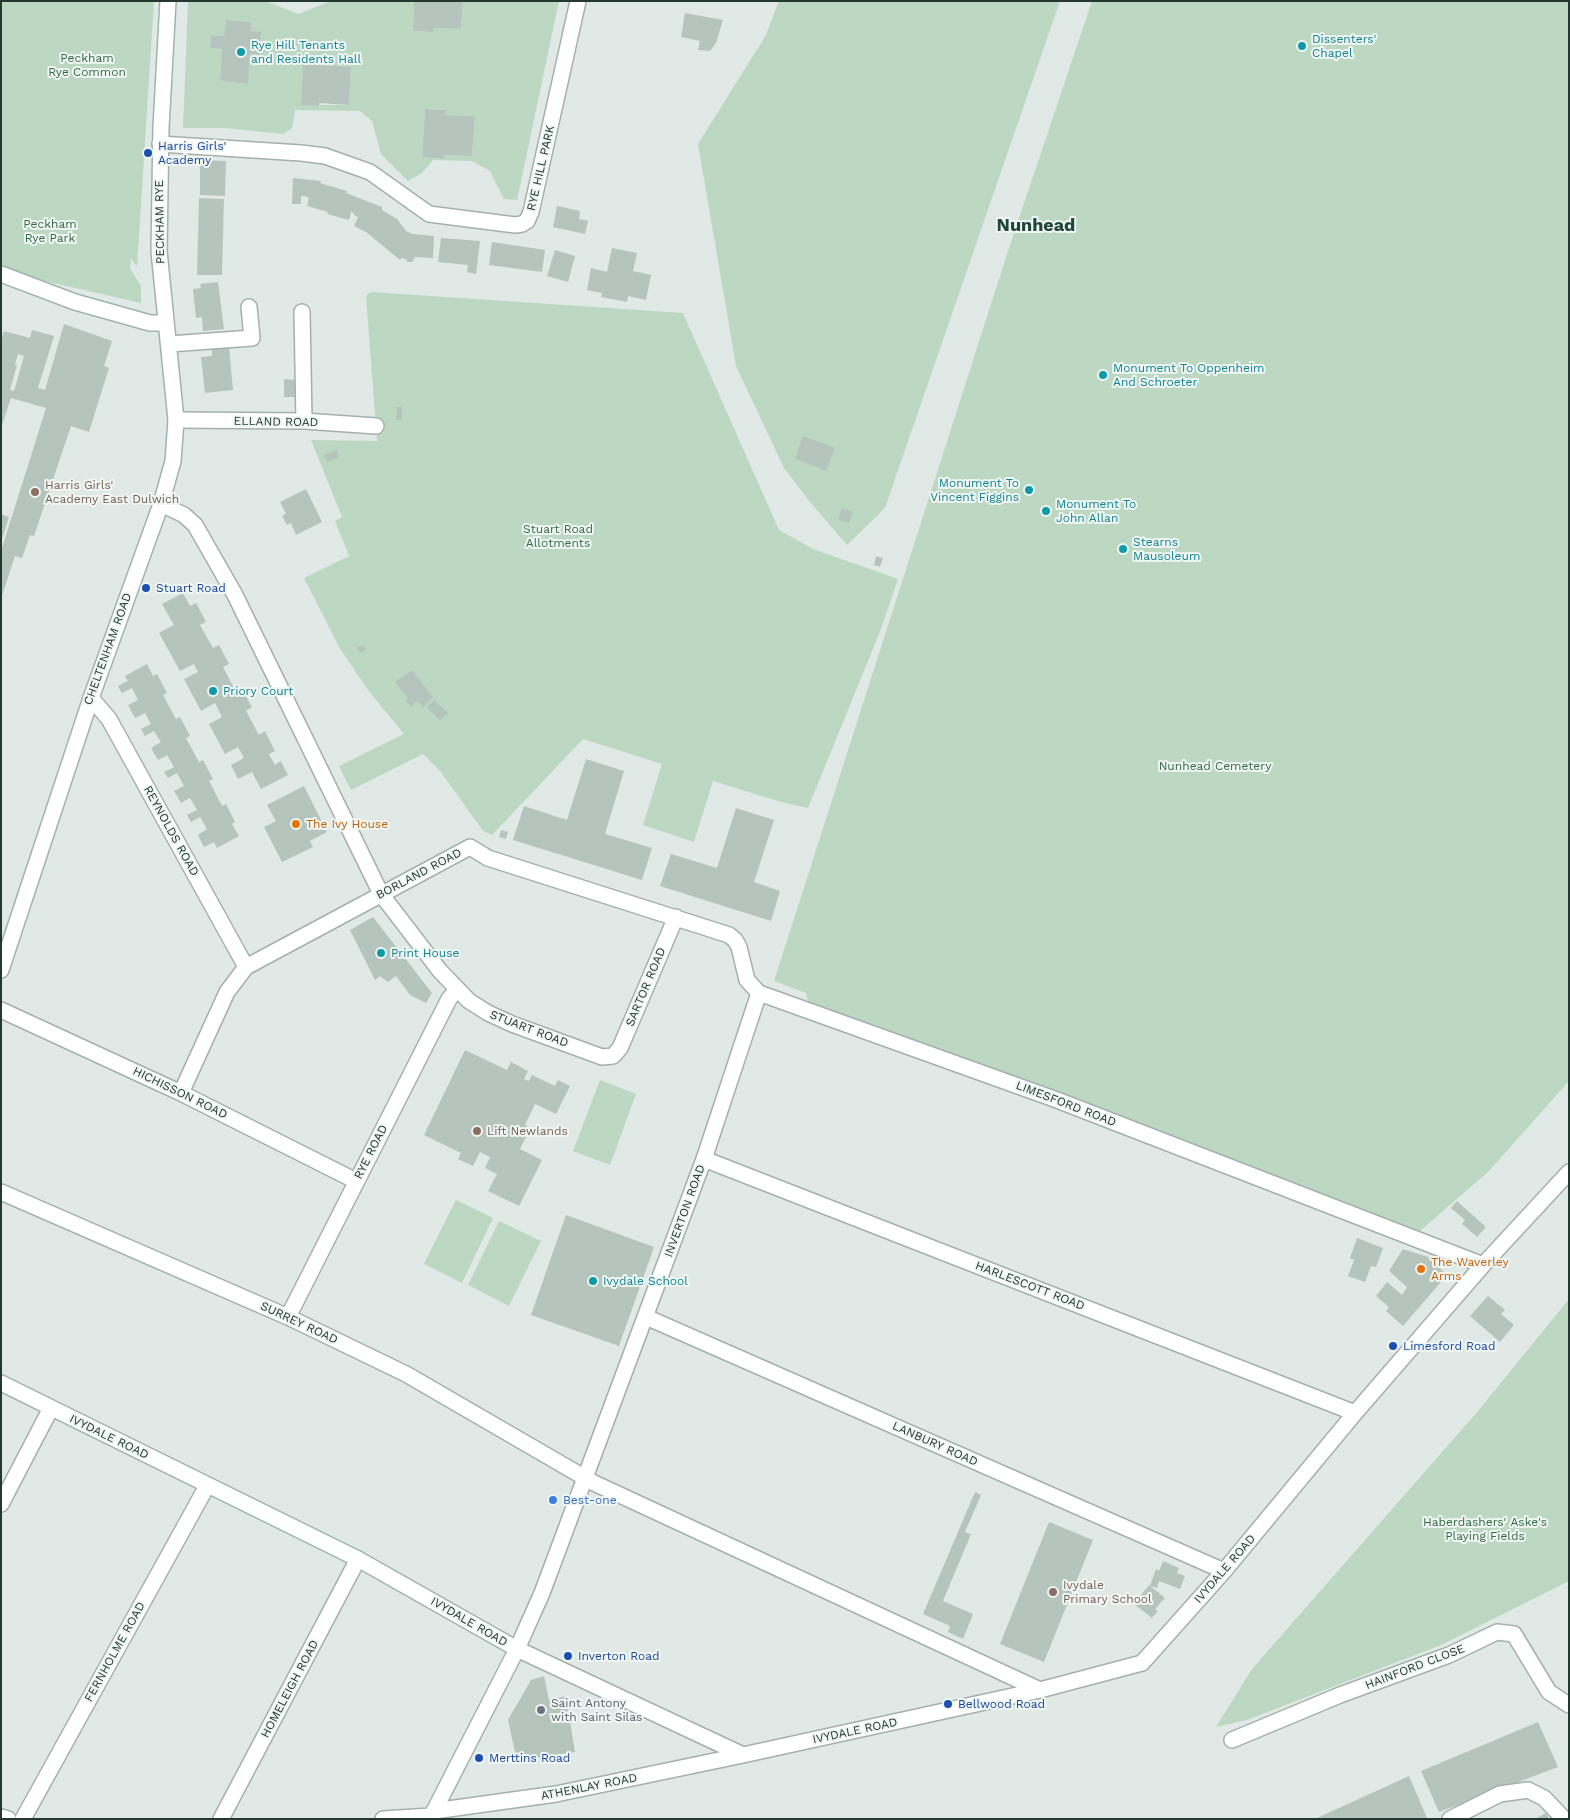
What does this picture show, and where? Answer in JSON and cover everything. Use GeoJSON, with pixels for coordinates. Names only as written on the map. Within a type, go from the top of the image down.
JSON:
{"type":"FeatureCollection","features":[{"type":"Feature","properties":{"kind":"street","name":"PECKHAM RYE"},"geometry":{"type":"LineString","coordinates":[[166,323],[160,251],[160,144],[168,1]]}},
{"type":"Feature","properties":{"kind":"street","name":"RYE HILL PARK"},"geometry":{"type":"LineString","coordinates":[[160,144],[301,152],[325,156],[370,172],[430,214],[515,225],[522,224],[527,221],[531,212],[578,1]]}},
{"type":"Feature","properties":{"kind":"street"},"geometry":{"type":"LineString","coordinates":[[1,274],[75,302],[150,324],[166,323]]}},
{"type":"Feature","properties":{"kind":"street"},"geometry":{"type":"LineString","coordinates":[[169,344],[252,338],[249,307]]}},
{"type":"Feature","properties":{"kind":"street"},"geometry":{"type":"LineString","coordinates":[[302,312],[304,421]]}},
{"type":"Feature","properties":{"kind":"street","name":"CHELTENHAM ROAD"},"geometry":{"type":"LineString","coordinates":[[1,970],[91,698],[161,504],[173,461],[176,420],[166,323]]}},
{"type":"Feature","properties":{"kind":"street","name":"ELLAND ROAD"},"geometry":{"type":"LineString","coordinates":[[176,420],[304,421],[376,426]]}},
{"type":"Feature","properties":{"kind":"street","name":"STUART ROAD"},"geometry":{"type":"LineString","coordinates":[[161,504],[184,515],[195,525],[235,595],[381,894],[420,946],[469,1001],[488,1013],[512,1024],[602,1057],[613,1056]]}},
{"type":"Feature","properties":{"kind":"street","name":"REYNOLDS ROAD"},"geometry":{"type":"LineString","coordinates":[[91,698],[110,719],[246,967]]}},
{"type":"Feature","properties":{"kind":"street","name":"BORLAND ROAD"},"geometry":{"type":"LineString","coordinates":[[180,1093],[227,992],[246,967],[470,847],[488,858],[676,917],[735,940],[739,947],[746,980],[759,993]]}},
{"type":"Feature","properties":{"kind":"street","name":"SARTOR ROAD"},"geometry":{"type":"LineString","coordinates":[[613,1056],[620,1048],[676,917]]}},
{"type":"Feature","properties":{"kind":"street","name":"RYE ROAD"},"geometry":{"type":"LineString","coordinates":[[288,1317],[449,999],[457,989]]}},
{"type":"Feature","properties":{"kind":"street","name":"INVERTON ROAD"},"geometry":{"type":"LineString","coordinates":[[516,1649],[542,1593],[646,1317],[704,1159],[759,993]]}},
{"type":"Feature","properties":{"kind":"street","name":"LIMESFORD ROAD"},"geometry":{"type":"LineString","coordinates":[[759,993],[1057,1100],[1483,1265]]}},
{"type":"Feature","properties":{"kind":"street","name":"HICHISSON ROAD"},"geometry":{"type":"LineString","coordinates":[[1,1010],[180,1093],[356,1180]]}},
{"type":"Feature","properties":{"kind":"street","name":"HARLESCOTT ROAD"},"geometry":{"type":"LineString","coordinates":[[704,1159],[1355,1413]]}},
{"type":"Feature","properties":{"kind":"street","name":"IVYDALE ROAD"},"geometry":{"type":"LineString","coordinates":[[1,1382],[207,1486],[358,1559],[516,1649],[743,1756],[1040,1690],[1142,1663],[1224,1571],[1355,1413],[1483,1265],[1569,1172]]}},
{"type":"Feature","properties":{"kind":"street","name":"SURREY ROAD"},"geometry":{"type":"LineString","coordinates":[[1,1192],[288,1317],[406,1374],[586,1478]]}},
{"type":"Feature","properties":{"kind":"street","name":"LANBURY ROAD"},"geometry":{"type":"LineString","coordinates":[[646,1317],[1224,1571]]}},
{"type":"Feature","properties":{"kind":"street"},"geometry":{"type":"LineString","coordinates":[[1,1504],[51,1408]]}},
{"type":"Feature","properties":{"kind":"street"},"geometry":{"type":"LineString","coordinates":[[586,1478],[1040,1690]]}},
{"type":"Feature","properties":{"kind":"street","name":"FERNHOLME ROAD"},"geometry":{"type":"LineString","coordinates":[[22,1819],[207,1486]]}},
{"type":"Feature","properties":{"kind":"street","name":"HOMELEIGH ROAD"},"geometry":{"type":"LineString","coordinates":[[221,1819],[358,1559]]}},
{"type":"Feature","properties":{"kind":"street","name":"HAINFORD CLOSE"},"geometry":{"type":"LineString","coordinates":[[1232,1740],[1340,1695],[1448,1655],[1497,1632],[1514,1634],[1549,1692],[1569,1705]]}},
{"type":"Feature","properties":{"kind":"street"},"geometry":{"type":"LineString","coordinates":[[432,1815],[516,1649]]}},
{"type":"Feature","properties":{"kind":"street","name":"ATHENLAY ROAD"},"geometry":{"type":"LineString","coordinates":[[383,1819],[432,1815],[556,1794],[743,1756]]}},
{"type":"Feature","properties":{"kind":"street"},"geometry":{"type":"LineString","coordinates":[[1450,1819],[1500,1794],[1528,1790],[1544,1798],[1566,1815]]}},
{"type":"Feature","properties":{"kind":"street"},"geometry":{"type":"LineString","coordinates":[[1,1817],[8,1819]]}},
{"type":"Feature","properties":{"kind":"green space"},"geometry":{"type":"Polygon","coordinates":[[[1,1],[154,1],[137,267],[131,258],[130,268],[141,286],[141,303],[1,271],[1,1]]]}},
{"type":"Feature","properties":{"kind":"green space"},"geometry":{"type":"Polygon","coordinates":[[[188,1],[266,1],[298,14],[331,1],[414,1],[413,31],[432,32],[433,28],[461,29],[463,1],[559,1],[517,200],[504,199],[490,171],[472,161],[433,160],[422,173],[408,181],[381,154],[372,121],[360,111],[295,110],[292,128],[283,134],[225,128],[183,128],[188,1]],[[226,20],[224,36],[211,35],[210,48],[222,49],[220,81],[247,84],[250,54],[259,55],[251,31],[251,22],[226,20]],[[303,59],[301,105],[349,105],[351,67],[321,65],[322,61],[303,59]],[[425,109],[422,157],[444,159],[444,155],[472,156],[475,116],[445,115],[445,110],[425,109]]]}},
{"type":"Feature","properties":{"kind":"green space"},"geometry":{"type":"Polygon","coordinates":[[[779,1],[1060,1],[885,508],[847,545],[784,468],[736,366],[698,144],[766,35],[779,1]]]}},
{"type":"Feature","properties":{"kind":"green space","name":"Nunhead Cemetery"},"geometry":{"type":"Polygon","coordinates":[[[1092,1],[1569,1],[1569,1081],[1489,1171],[1413,1237],[810,1011],[806,993],[774,981],[1009,248],[1092,1]]]}},
{"type":"Feature","properties":{"kind":"green space","name":"Stuart Road Allotments"},"geometry":{"type":"Polygon","coordinates":[[[371,292],[683,313],[779,530],[813,549],[898,579],[881,629],[808,808],[781,802],[713,781],[694,842],[643,825],[662,764],[583,739],[492,835],[483,831],[441,772],[423,754],[351,790],[339,766],[404,734],[368,690],[339,647],[304,578],[349,556],[335,521],[342,517],[311,440],[377,441],[366,296],[371,292]]]}},
{"type":"Feature","properties":{"kind":"green space"},"geometry":{"type":"Polygon","coordinates":[[[600,1080],[636,1094],[610,1165],[573,1151],[600,1080]]]}},
{"type":"Feature","properties":{"kind":"green space"},"geometry":{"type":"Polygon","coordinates":[[[456,1200],[493,1218],[462,1283],[424,1264],[456,1200]]]}},
{"type":"Feature","properties":{"kind":"green space"},"geometry":{"type":"Polygon","coordinates":[[[499,1221],[541,1241],[509,1306],[468,1285],[499,1221]]]}},
{"type":"Feature","properties":{"kind":"green space","name":"Haberdashers' Aske's Playing Fields"},"geometry":{"type":"Polygon","coordinates":[[[1569,1299],[1569,1581],[1441,1645],[1247,1720],[1216,1727],[1252,1669],[1478,1411],[1569,1299]]]}},
{"type":"Feature","properties":{"kind":"building"},"geometry":{"type":"Polygon","coordinates":[[[414,1],[463,1],[461,29],[433,28],[433,32],[413,31],[414,1]]]}},
{"type":"Feature","properties":{"kind":"building"},"geometry":{"type":"Polygon","coordinates":[[[685,13],[723,20],[716,43],[710,51],[698,50],[700,41],[681,37],[685,13]]]}},
{"type":"Feature","properties":{"kind":"building","name":"Rye Hill Tenants and Residents Hall"},"geometry":{"type":"Polygon","coordinates":[[[226,20],[251,22],[251,31],[261,32],[259,55],[250,54],[248,84],[220,81],[222,49],[210,48],[211,35],[224,36],[226,20]]]}},
{"type":"Feature","properties":{"kind":"building"},"geometry":{"type":"Polygon","coordinates":[[[303,59],[322,60],[321,65],[351,67],[349,105],[319,103],[319,106],[301,105],[303,59]]]}},
{"type":"Feature","properties":{"kind":"building"},"geometry":{"type":"Polygon","coordinates":[[[425,109],[446,110],[445,115],[475,116],[472,156],[444,155],[444,159],[422,157],[425,109]]]}},
{"type":"Feature","properties":{"kind":"building"},"geometry":{"type":"Polygon","coordinates":[[[200,160],[226,161],[225,196],[200,195],[200,160]]]}},
{"type":"Feature","properties":{"kind":"building"},"geometry":{"type":"Polygon","coordinates":[[[293,178],[321,181],[320,183],[347,191],[346,193],[382,207],[382,210],[397,219],[406,231],[412,234],[434,236],[433,258],[415,257],[412,262],[407,262],[407,260],[402,258],[400,260],[366,232],[354,226],[358,217],[354,213],[351,212],[349,220],[327,214],[328,212],[307,206],[309,198],[305,196],[301,196],[301,204],[292,204],[293,178]]]}},
{"type":"Feature","properties":{"kind":"building"},"geometry":{"type":"Polygon","coordinates":[[[199,198],[224,199],[222,275],[197,275],[199,198]]]}},
{"type":"Feature","properties":{"kind":"building"},"geometry":{"type":"Polygon","coordinates":[[[557,206],[580,211],[579,219],[588,221],[585,234],[553,227],[557,206]]]}},
{"type":"Feature","properties":{"kind":"building"},"geometry":{"type":"Polygon","coordinates":[[[441,238],[480,241],[476,274],[467,272],[468,265],[438,262],[441,238]]]}},
{"type":"Feature","properties":{"kind":"building"},"geometry":{"type":"Polygon","coordinates":[[[492,242],[545,250],[542,272],[489,265],[492,242]]]}},
{"type":"Feature","properties":{"kind":"building"},"geometry":{"type":"Polygon","coordinates":[[[612,248],[637,253],[633,271],[651,275],[646,300],[628,296],[627,302],[601,297],[602,293],[587,290],[591,268],[607,272],[612,248]]]}},
{"type":"Feature","properties":{"kind":"building"},"geometry":{"type":"Polygon","coordinates":[[[555,250],[575,256],[568,282],[547,276],[555,250]]]}},
{"type":"Feature","properties":{"kind":"building"},"geometry":{"type":"Polygon","coordinates":[[[218,282],[224,329],[203,331],[202,317],[196,318],[193,289],[201,288],[200,284],[218,282]]]}},
{"type":"Feature","properties":{"kind":"building"},"geometry":{"type":"Polygon","coordinates":[[[64,324],[112,341],[104,366],[109,368],[89,432],[71,426],[34,536],[30,535],[22,558],[15,556],[1,599],[1,551],[46,408],[11,398],[1,428],[1,341],[4,331],[30,338],[32,330],[54,336],[38,388],[45,390],[64,324]],[[18,354],[10,390],[14,391],[24,356],[18,354]]]}},
{"type":"Feature","properties":{"kind":"building"},"geometry":{"type":"Polygon","coordinates":[[[229,347],[233,390],[205,393],[201,357],[212,356],[212,349],[229,347]]]}},
{"type":"Feature","properties":{"kind":"building"},"geometry":{"type":"Polygon","coordinates":[[[284,379],[296,380],[296,397],[284,397],[284,379]]]}},
{"type":"Feature","properties":{"kind":"building"},"geometry":{"type":"Polygon","coordinates":[[[397,407],[402,407],[402,420],[396,420],[397,407]]]}},
{"type":"Feature","properties":{"kind":"building"},"geometry":{"type":"Polygon","coordinates":[[[803,436],[835,448],[826,471],[795,459],[803,436]]]}},
{"type":"Feature","properties":{"kind":"building"},"geometry":{"type":"Polygon","coordinates":[[[337,450],[339,458],[327,462],[324,455],[337,450]]]}},
{"type":"Feature","properties":{"kind":"building"},"geometry":{"type":"Polygon","coordinates":[[[306,489],[322,522],[296,535],[291,523],[287,525],[282,516],[286,514],[280,502],[306,489]]]}},
{"type":"Feature","properties":{"kind":"building"},"geometry":{"type":"Polygon","coordinates":[[[842,508],[853,512],[849,523],[838,520],[842,508]]]}},
{"type":"Feature","properties":{"kind":"building"},"geometry":{"type":"Polygon","coordinates":[[[1,514],[9,517],[2,539],[1,539],[1,514]]]}},
{"type":"Feature","properties":{"kind":"building"},"geometry":{"type":"Polygon","coordinates":[[[876,556],[883,558],[880,567],[874,565],[876,556]]]}},
{"type":"Feature","properties":{"kind":"building","name":"Priory Court"},"geometry":{"type":"Polygon","coordinates":[[[183,593],[190,606],[196,603],[206,622],[200,625],[213,648],[219,645],[229,664],[223,667],[236,692],[242,689],[252,707],[246,711],[259,735],[265,731],[275,751],[269,754],[275,765],[281,761],[288,775],[261,789],[252,772],[238,779],[231,765],[244,758],[238,747],[225,754],[209,724],[222,717],[215,703],[201,711],[184,679],[198,672],[194,664],[180,671],[159,633],[174,625],[162,604],[183,593]]]}},
{"type":"Feature","properties":{"kind":"building"},"geometry":{"type":"Polygon","coordinates":[[[363,645],[366,650],[360,653],[357,648],[363,645]]]}},
{"type":"Feature","properties":{"kind":"building"},"geometry":{"type":"Polygon","coordinates":[[[147,664],[153,676],[157,674],[167,693],[163,695],[176,719],[180,717],[190,736],[186,738],[199,762],[203,760],[213,779],[209,781],[222,806],[226,804],[235,822],[232,824],[239,836],[217,848],[214,842],[204,847],[198,835],[207,829],[200,817],[191,822],[187,815],[197,810],[190,798],[181,803],[174,791],[184,786],[177,773],[168,778],[164,772],[174,767],[167,755],[158,760],[151,748],[161,742],[154,731],[145,736],[141,729],[151,724],[145,713],[135,718],[128,705],[138,700],[132,688],[122,693],[118,686],[128,681],[125,676],[147,664]]]}},
{"type":"Feature","properties":{"kind":"building"},"geometry":{"type":"Polygon","coordinates":[[[412,670],[433,697],[423,707],[417,701],[411,707],[405,700],[408,698],[395,682],[412,670]]]}},
{"type":"Feature","properties":{"kind":"building"},"geometry":{"type":"Polygon","coordinates":[[[434,700],[448,713],[440,721],[427,707],[434,700]]]}},
{"type":"Feature","properties":{"kind":"building"},"geometry":{"type":"Polygon","coordinates":[[[586,759],[624,771],[605,834],[652,848],[642,880],[513,840],[524,806],[567,820],[586,759]]]}},
{"type":"Feature","properties":{"kind":"building","name":"The Ivy House"},"geometry":{"type":"Polygon","coordinates":[[[304,786],[327,832],[310,841],[313,847],[282,862],[264,827],[276,821],[267,805],[304,786]]]}},
{"type":"Feature","properties":{"kind":"building"},"geometry":{"type":"Polygon","coordinates":[[[736,808],[774,820],[754,882],[780,891],[771,921],[660,886],[671,854],[717,868],[736,808]]]}},
{"type":"Feature","properties":{"kind":"building"},"geometry":{"type":"Polygon","coordinates":[[[501,830],[508,832],[506,839],[499,837],[501,830]]]}},
{"type":"Feature","properties":{"kind":"building","name":"Print House"},"geometry":{"type":"Polygon","coordinates":[[[373,917],[432,993],[426,1003],[410,995],[396,976],[388,982],[380,976],[375,980],[350,930],[373,917]]]}},
{"type":"Feature","properties":{"kind":"building","name":"Lift Newlands"},"geometry":{"type":"Polygon","coordinates":[[[465,1050],[507,1070],[511,1062],[528,1071],[524,1079],[529,1081],[532,1075],[555,1086],[558,1080],[570,1086],[556,1114],[535,1104],[525,1125],[530,1128],[520,1149],[542,1160],[519,1206],[488,1191],[497,1174],[485,1168],[490,1157],[480,1152],[473,1166],[458,1159],[461,1153],[424,1135],[465,1050]]]}},
{"type":"Feature","properties":{"kind":"building"},"geometry":{"type":"Polygon","coordinates":[[[1457,1201],[1486,1227],[1477,1237],[1462,1224],[1465,1220],[1451,1208],[1457,1201]]]}},
{"type":"Feature","properties":{"kind":"building","name":"Ivydale School"},"geometry":{"type":"Polygon","coordinates":[[[566,1215],[654,1247],[619,1346],[531,1315],[566,1215]]]}},
{"type":"Feature","properties":{"kind":"building"},"geometry":{"type":"Polygon","coordinates":[[[1357,1238],[1383,1248],[1376,1267],[1371,1266],[1365,1282],[1348,1276],[1354,1260],[1350,1258],[1357,1238]]]}},
{"type":"Feature","properties":{"kind":"building"},"geometry":{"type":"Polygon","coordinates":[[[1403,1249],[1428,1257],[1447,1275],[1403,1326],[1386,1311],[1389,1307],[1376,1296],[1387,1282],[1402,1295],[1407,1287],[1389,1271],[1403,1249]]]}},
{"type":"Feature","properties":{"kind":"building"},"geometry":{"type":"Polygon","coordinates":[[[1488,1296],[1505,1310],[1501,1314],[1514,1325],[1500,1342],[1470,1316],[1488,1296]]]}},
{"type":"Feature","properties":{"kind":"building"},"geometry":{"type":"Polygon","coordinates":[[[975,1492],[981,1495],[965,1532],[971,1534],[943,1601],[973,1614],[963,1639],[948,1632],[950,1626],[923,1614],[975,1492]]]}},
{"type":"Feature","properties":{"kind":"building"},"geometry":{"type":"Polygon","coordinates":[[[1049,1522],[1093,1540],[1044,1662],[1000,1644],[1049,1522]]]}},
{"type":"Feature","properties":{"kind":"building"},"geometry":{"type":"Polygon","coordinates":[[[1163,1561],[1179,1568],[1177,1573],[1185,1576],[1180,1589],[1159,1581],[1157,1588],[1150,1586],[1156,1569],[1159,1571],[1163,1561]]]}},
{"type":"Feature","properties":{"kind":"building"},"geometry":{"type":"Polygon","coordinates":[[[1149,1585],[1165,1598],[1155,1609],[1158,1611],[1152,1618],[1134,1604],[1149,1585]]]}},
{"type":"Feature","properties":{"kind":"building","name":"Saint Antony with Saint Silas"},"geometry":{"type":"Polygon","coordinates":[[[544,1676],[549,1700],[566,1696],[575,1752],[517,1761],[508,1720],[531,1680],[544,1676]]]}},
{"type":"Feature","properties":{"kind":"building"},"geometry":{"type":"Polygon","coordinates":[[[1538,1722],[1558,1767],[1439,1812],[1421,1771],[1538,1722]]]}},
{"type":"Feature","properties":{"kind":"building"},"geometry":{"type":"Polygon","coordinates":[[[1409,1776],[1427,1818],[1315,1819],[1385,1787],[1409,1776]]]}},
{"type":"Feature","properties":{"kind":"building"},"geometry":{"type":"Polygon","coordinates":[[[1546,1813],[1549,1819],[1535,1819],[1546,1813]]]}},
{"type":"Feature","properties":{"kind":"place","name":"Dissenters' Chapel"},"geometry":{"type":"Point","coordinates":[1302,46]}},
{"type":"Feature","properties":{"kind":"place","name":"Rye Hill Tenants and Residents Hall"},"geometry":{"type":"Point","coordinates":[241,52]}},
{"type":"Feature","properties":{"kind":"place","name":"Harris Girls' Academy"},"geometry":{"type":"Point","coordinates":[148,153]}},
{"type":"Feature","properties":{"kind":"place","name":"Monument To Oppenheim And Schroeter"},"geometry":{"type":"Point","coordinates":[1103,375]}},
{"type":"Feature","properties":{"kind":"place","name":"Monument To Vincent Figgins"},"geometry":{"type":"Point","coordinates":[1029,490]}},
{"type":"Feature","properties":{"kind":"place","name":"Harris Girls' Academy East Dulwich"},"geometry":{"type":"Point","coordinates":[35,492]}},
{"type":"Feature","properties":{"kind":"place","name":"Monument To John Allan"},"geometry":{"type":"Point","coordinates":[1046,511]}},
{"type":"Feature","properties":{"kind":"place","name":"Stearns Mausoleum"},"geometry":{"type":"Point","coordinates":[1123,549]}},
{"type":"Feature","properties":{"kind":"place","name":"Stuart Road"},"geometry":{"type":"Point","coordinates":[146,588]}},
{"type":"Feature","properties":{"kind":"place","name":"Priory Court"},"geometry":{"type":"Point","coordinates":[213,691]}},
{"type":"Feature","properties":{"kind":"place","name":"The Ivy House"},"geometry":{"type":"Point","coordinates":[296,824]}},
{"type":"Feature","properties":{"kind":"place","name":"Print House"},"geometry":{"type":"Point","coordinates":[381,953]}},
{"type":"Feature","properties":{"kind":"place","name":"Lift Newlands"},"geometry":{"type":"Point","coordinates":[477,1131]}},
{"type":"Feature","properties":{"kind":"place","name":"The Waverley Arms"},"geometry":{"type":"Point","coordinates":[1421,1269]}},
{"type":"Feature","properties":{"kind":"place","name":"Ivydale School"},"geometry":{"type":"Point","coordinates":[593,1281]}},
{"type":"Feature","properties":{"kind":"place","name":"Limesford Road"},"geometry":{"type":"Point","coordinates":[1393,1346]}},
{"type":"Feature","properties":{"kind":"place","name":"Best-one"},"geometry":{"type":"Point","coordinates":[553,1500]}},
{"type":"Feature","properties":{"kind":"place","name":"Ivydale Primary School"},"geometry":{"type":"Point","coordinates":[1053,1592]}},
{"type":"Feature","properties":{"kind":"place","name":"Inverton Road"},"geometry":{"type":"Point","coordinates":[568,1656]}},
{"type":"Feature","properties":{"kind":"place","name":"Bellwood Road"},"geometry":{"type":"Point","coordinates":[948,1704]}},
{"type":"Feature","properties":{"kind":"place","name":"Saint Antony with Saint Silas"},"geometry":{"type":"Point","coordinates":[541,1710]}},
{"type":"Feature","properties":{"kind":"place","name":"Merttins Road"},"geometry":{"type":"Point","coordinates":[479,1758]}},
{"type":"Feature","properties":{"kind":"district","name":"Nunhead"},"geometry":{"type":"Point","coordinates":[1036,226]}},
{"type":"Feature","properties":{"kind":"park label","name":"Peckham Rye Common"},"geometry":{"type":"Point","coordinates":[87,65]}},
{"type":"Feature","properties":{"kind":"park label","name":"Peckham Rye Park"},"geometry":{"type":"Point","coordinates":[50,231]}}]}
